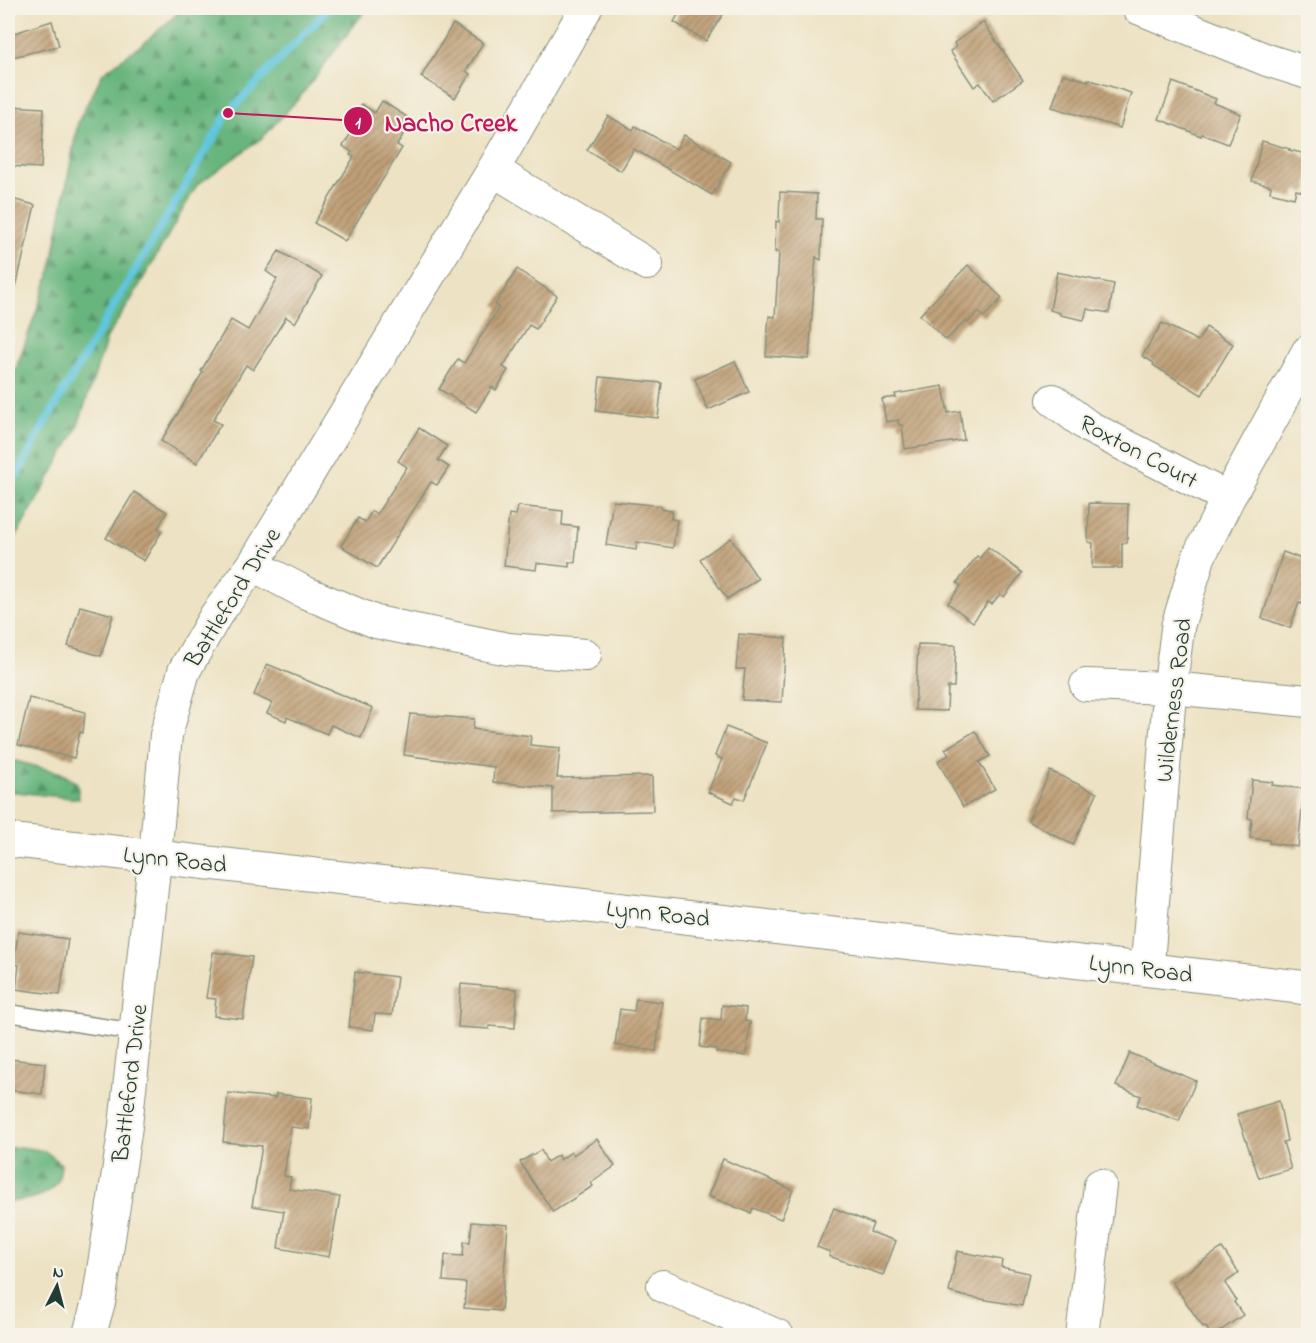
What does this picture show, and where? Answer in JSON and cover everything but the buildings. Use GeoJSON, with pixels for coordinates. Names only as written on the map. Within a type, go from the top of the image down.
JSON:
{"type":"FeatureCollection","features":[{"type":"Feature","properties":{"kind":"main road","name":"Wilderness Road"},"geometry":{"type":"LineString","coordinates":[[1147,969],[1170,688],[1178,625],[1199,556],[1308,352]]}},
{"type":"Feature","properties":{"kind":"main road","name":"Lynn Road"},"geometry":{"type":"LineString","coordinates":[[8,840],[1308,988]]}},
{"type":"Feature","properties":{"kind":"main road","name":"Battleford Drive"},"geometry":{"type":"LineString","coordinates":[[89,1335],[99,1300],[125,1130],[155,856]]}},
{"type":"Feature","properties":{"kind":"street","name":"Battleford Drive"},"geometry":{"type":"LineString","coordinates":[[155,856],[166,735],[184,671],[216,615],[253,565],[493,170],[586,8]]}},
{"type":"Feature","properties":{"kind":"street"},"geometry":{"type":"LineString","coordinates":[[1138,8],[1267,60],[1308,73]]}},
{"type":"Feature","properties":{"kind":"street"},"geometry":{"type":"LineString","coordinates":[[493,170],[647,264]]}},
{"type":"Feature","properties":{"kind":"street","name":"Roxton Court"},"geometry":{"type":"LineString","coordinates":[[1053,400],[1089,427],[1228,498]]}},
{"type":"Feature","properties":{"kind":"street"},"geometry":{"type":"LineString","coordinates":[[253,565],[304,592],[376,622],[507,649],[585,655]]}},
{"type":"Feature","properties":{"kind":"street"},"geometry":{"type":"LineString","coordinates":[[1086,685],[1170,688],[1308,701]]}},
{"type":"Feature","properties":{"kind":"street"},"geometry":{"type":"LineString","coordinates":[[1082,1335],[1100,1185]]}},
{"type":"Feature","properties":{"kind":"street"},"geometry":{"type":"LineString","coordinates":[[663,1286],[778,1335]]}},
{"type":"Feature","properties":{"kind":"lane"},"geometry":{"type":"LineString","coordinates":[[8,1012],[136,1032]]}},
{"type":"Feature","properties":{"kind":"green space"},"geometry":{"type":"Polygon","coordinates":[[[184,8],[367,8],[300,97],[262,138],[197,185],[128,305],[108,335],[76,431],[8,551],[8,389],[51,270],[78,122],[103,73],[145,42],[184,8]]]}},
{"type":"Feature","properties":{"kind":"green space"},"geometry":{"type":"Polygon","coordinates":[[[8,759],[61,773],[77,783],[79,799],[8,791],[8,759]]]}},
{"type":"Feature","properties":{"kind":"green space"},"geometry":{"type":"Polygon","coordinates":[[[22,1147],[45,1151],[61,1164],[59,1179],[53,1188],[41,1195],[8,1202],[8,1148],[22,1147]]]}},
{"type":"Feature","properties":{"kind":"waterway"},"geometry":{"type":"LineString","coordinates":[[8,492],[45,423],[228,113],[329,8]]}},
{"type":"Feature","properties":{"kind":"place","name":"Nacho Creek"},"geometry":{"type":"Point","coordinates":[228,113]}}]}
